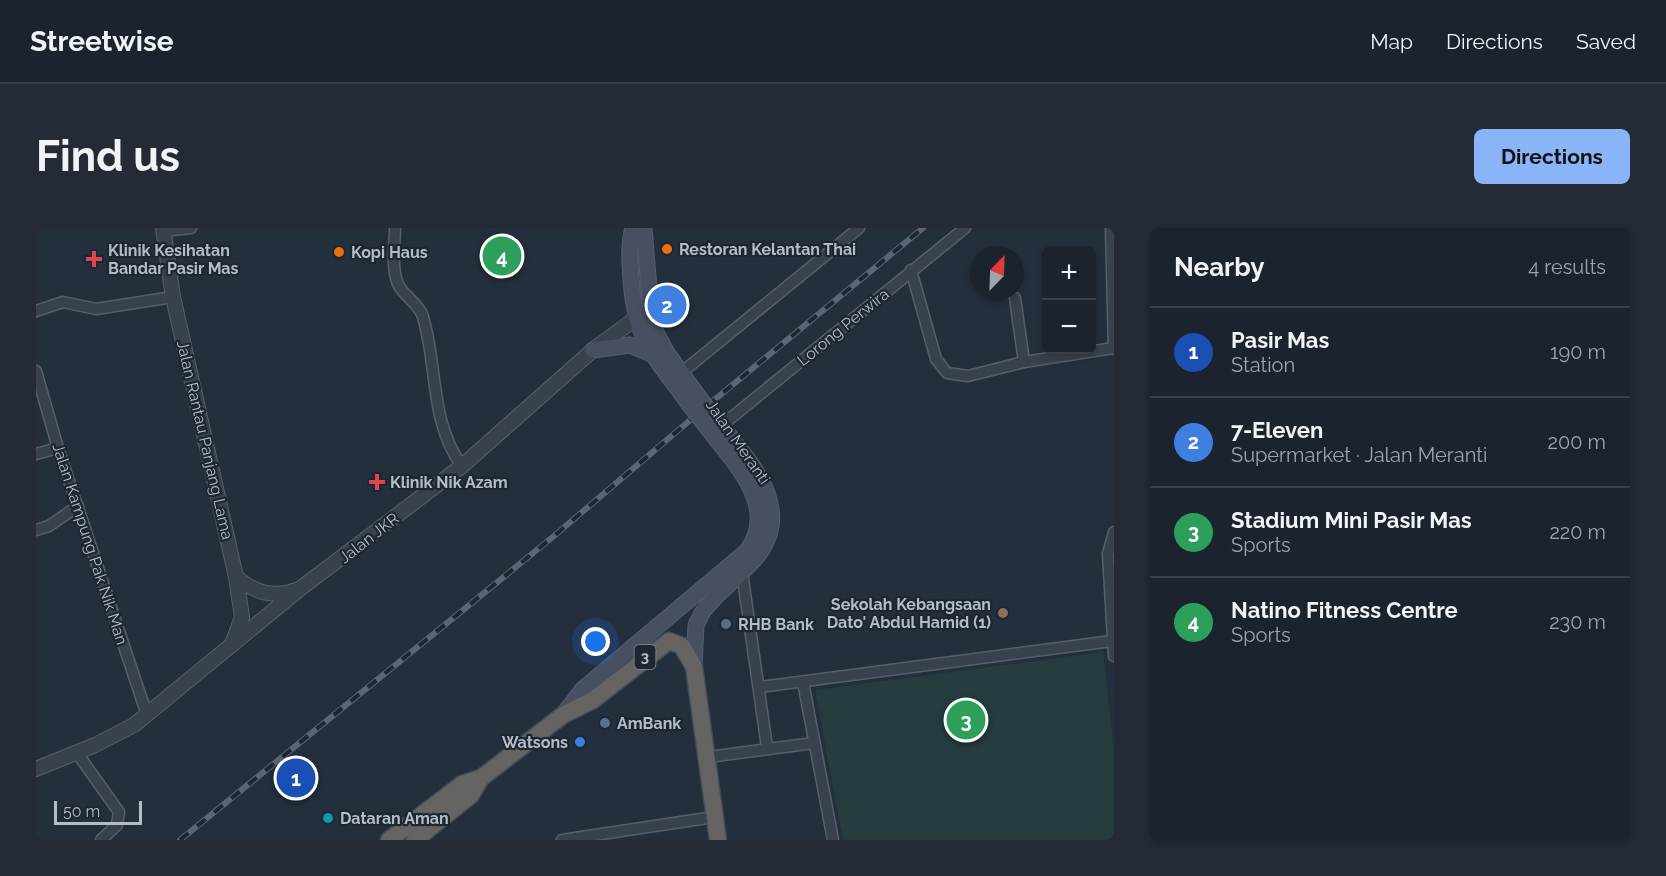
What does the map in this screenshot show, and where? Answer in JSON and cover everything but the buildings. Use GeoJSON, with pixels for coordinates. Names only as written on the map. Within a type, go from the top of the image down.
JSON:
{"type":"FeatureCollection","features":[{"type":"Feature","properties":{"kind":"highway"},"geometry":{"type":"LineString","coordinates":[[644,640],[663,644]]}},
{"type":"Feature","properties":{"kind":"highway","name":"3"},"geometry":{"type":"LineString","coordinates":[[389,840],[462,784],[481,778],[563,715],[592,700],[663,644],[676,642],[682,646],[694,667],[718,840]]}},
{"type":"Feature","properties":{"kind":"highway","name":"3"},"geometry":{"type":"LineString","coordinates":[[416,840],[471,795],[481,778]]}},
{"type":"Feature","properties":{"kind":"main road","name":"Jalan Meranti"},"geometry":{"type":"LineString","coordinates":[[639,228],[642,316],[653,355],[714,424],[755,496],[766,510],[770,533],[766,544],[742,572],[709,603],[699,619],[694,638],[694,667]]}},
{"type":"Feature","properties":{"kind":"main road","name":"Jalan Meranti"},"geometry":{"type":"LineString","coordinates":[[642,316],[681,373],[694,400]]}},
{"type":"Feature","properties":{"kind":"main road"},"geometry":{"type":"LineString","coordinates":[[593,350],[630,345],[653,355]]}},
{"type":"Feature","properties":{"kind":"main road","name":"Jalan Meranti"},"geometry":{"type":"LineString","coordinates":[[563,715],[583,689],[747,551],[757,534],[766,510]]}},
{"type":"Feature","properties":{"kind":"street"},"geometry":{"type":"LineString","coordinates":[[163,229],[191,228]]}},
{"type":"Feature","properties":{"kind":"street"},"geometry":{"type":"LineString","coordinates":[[395,228],[396,278],[401,290],[417,304],[422,314],[441,417],[450,446],[462,466]]}},
{"type":"Feature","properties":{"kind":"street"},"geometry":{"type":"LineString","coordinates":[[681,373],[859,228]]}},
{"type":"Feature","properties":{"kind":"street","name":"Lorong Perwira"},"geometry":{"type":"LineString","coordinates":[[714,424],[965,228]]}},
{"type":"Feature","properties":{"kind":"street"},"geometry":{"type":"LineString","coordinates":[[911,270],[936,359],[947,373],[968,376],[1024,362],[1114,348],[1111,228]]}},
{"type":"Feature","properties":{"kind":"street","name":"Jalan Rantau Panjang Lama"},"geometry":{"type":"LineString","coordinates":[[163,229],[173,297],[236,577],[242,617],[229,649]]}},
{"type":"Feature","properties":{"kind":"street"},"geometry":{"type":"LineString","coordinates":[[36,311],[63,302],[96,309],[173,297]]}},
{"type":"Feature","properties":{"kind":"street"},"geometry":{"type":"LineString","coordinates":[[1015,300],[1024,362]]}},
{"type":"Feature","properties":{"kind":"street","name":"Jalan JKR"},"geometry":{"type":"LineString","coordinates":[[36,769],[119,734],[147,716],[301,588],[462,466],[593,350],[642,316]]}},
{"type":"Feature","properties":{"kind":"street","name":"Jalan Kampung Pak Nik Man"},"geometry":{"type":"LineString","coordinates":[[36,371],[57,448],[147,716]]}},
{"type":"Feature","properties":{"kind":"street"},"geometry":{"type":"LineString","coordinates":[[36,454],[57,448]]}},
{"type":"Feature","properties":{"kind":"street"},"geometry":{"type":"LineString","coordinates":[[36,530],[49,526],[78,506]]}},
{"type":"Feature","properties":{"kind":"street"},"geometry":{"type":"LineString","coordinates":[[1114,532],[1108,544],[1114,656]]}},
{"type":"Feature","properties":{"kind":"street"},"geometry":{"type":"LineString","coordinates":[[742,572],[767,747]]}},
{"type":"Feature","properties":{"kind":"street"},"geometry":{"type":"LineString","coordinates":[[236,577],[249,588],[261,593],[282,595],[301,588]]}},
{"type":"Feature","properties":{"kind":"street"},"geometry":{"type":"LineString","coordinates":[[760,687],[1051,647],[1112,641]]}},
{"type":"Feature","properties":{"kind":"street"},"geometry":{"type":"LineString","coordinates":[[803,682],[832,840]]}},
{"type":"Feature","properties":{"kind":"street"},"geometry":{"type":"LineString","coordinates":[[708,757],[767,747],[814,743]]}},
{"type":"Feature","properties":{"kind":"street"},"geometry":{"type":"LineString","coordinates":[[77,753],[119,812],[117,825],[101,840]]}},
{"type":"Feature","properties":{"kind":"street"},"geometry":{"type":"LineString","coordinates":[[562,840],[714,817]]}},
{"type":"Feature","properties":{"kind":"green space"},"geometry":{"type":"Polygon","coordinates":[[[1103,652],[1114,750],[1114,840],[843,840],[815,690],[1103,652]]]}},
{"type":"Feature","properties":{"kind":"railway"},"geometry":{"type":"LineString","coordinates":[[180,840],[554,536],[702,410],[923,228]]}},
{"type":"Feature","properties":{"kind":"place","name":"Restoran Kelantan Thai"},"geometry":{"type":"Point","coordinates":[667,249]}},
{"type":"Feature","properties":{"kind":"place","name":"Kopi Haus"},"geometry":{"type":"Point","coordinates":[339,252]}},
{"type":"Feature","properties":{"kind":"place","name":"Natino Fitness Centre"},"geometry":{"type":"Point","coordinates":[502,256]}},
{"type":"Feature","properties":{"kind":"place","name":"Klinik Kesihatan Bandar Pasir Mas"},"geometry":{"type":"Point","coordinates":[94,259]}},
{"type":"Feature","properties":{"kind":"place","name":"7-Eleven"},"geometry":{"type":"Point","coordinates":[667,305]}},
{"type":"Feature","properties":{"kind":"place","name":"Klinik Nik Azam"},"geometry":{"type":"Point","coordinates":[377,482]}},
{"type":"Feature","properties":{"kind":"place","name":"Sekolah Kebangsaan Dato' Abdul Hamid (1)"},"geometry":{"type":"Point","coordinates":[1003,613]}},
{"type":"Feature","properties":{"kind":"place","name":"RHB Bank"},"geometry":{"type":"Point","coordinates":[726,624]}},
{"type":"Feature","properties":{"kind":"place","name":"Stadium Mini Pasir Mas"},"geometry":{"type":"Point","coordinates":[966,720]}},
{"type":"Feature","properties":{"kind":"place","name":"AmBank"},"geometry":{"type":"Point","coordinates":[605,723]}},
{"type":"Feature","properties":{"kind":"place","name":"Watsons"},"geometry":{"type":"Point","coordinates":[580,742]}},
{"type":"Feature","properties":{"kind":"place","name":"Pasir Mas"},"geometry":{"type":"Point","coordinates":[296,778]}},
{"type":"Feature","properties":{"kind":"place","name":"Dataran Aman"},"geometry":{"type":"Point","coordinates":[328,818]}}]}
